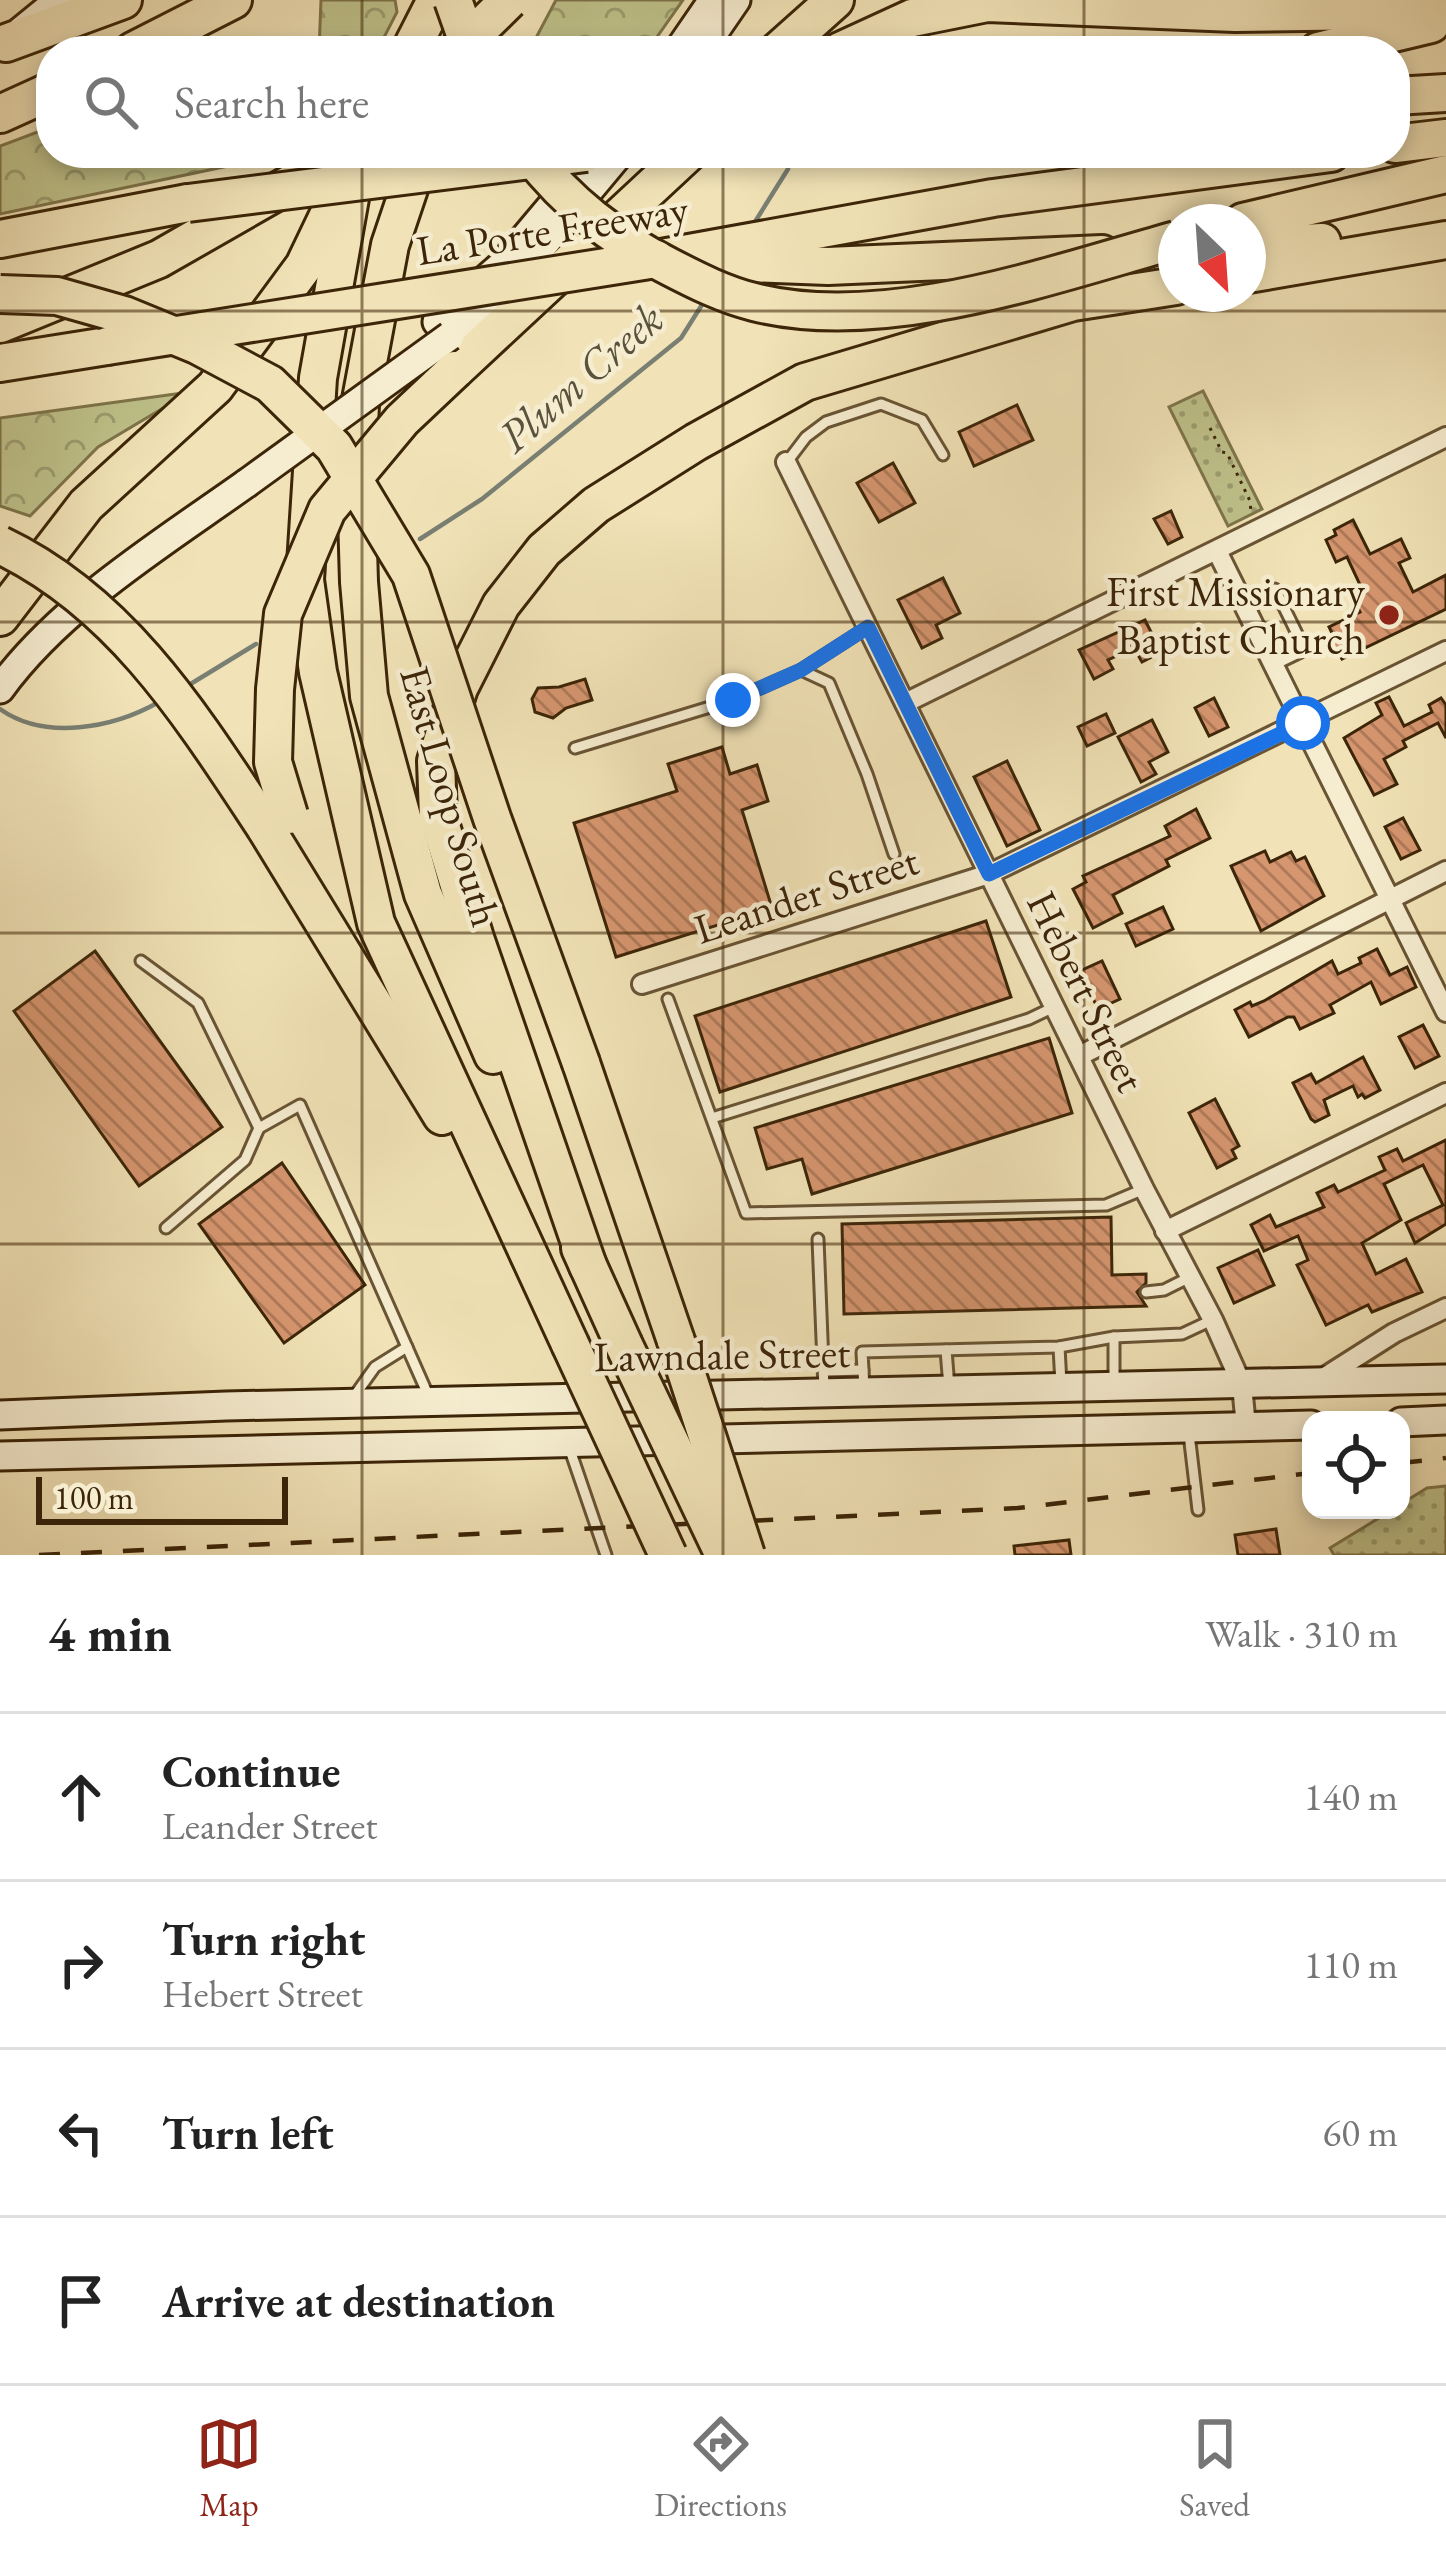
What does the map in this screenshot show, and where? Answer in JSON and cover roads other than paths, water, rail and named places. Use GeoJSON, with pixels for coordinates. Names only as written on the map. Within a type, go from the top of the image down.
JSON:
{"type":"FeatureCollection","features":[{"type":"Feature","properties":{"kind":"highway"},"geometry":{"type":"LineString","coordinates":[[3,45],[123,0]]}},
{"type":"Feature","properties":{"kind":"highway"},"geometry":{"type":"LineString","coordinates":[[162,36],[233,0]]}},
{"type":"Feature","properties":{"kind":"highway"},"geometry":{"type":"LineString","coordinates":[[418,36],[436,0]]}},
{"type":"Feature","properties":{"kind":"highway"},"geometry":{"type":"LineString","coordinates":[[453,0],[464,36]]}},
{"type":"Feature","properties":{"kind":"highway"},"geometry":{"type":"LineString","coordinates":[[475,36],[491,0]]}},
{"type":"Feature","properties":{"kind":"highway"},"geometry":{"type":"LineString","coordinates":[[472,36],[509,0]]}},
{"type":"Feature","properties":{"kind":"highway"},"geometry":{"type":"LineString","coordinates":[[795,36],[835,0]]}},
{"type":"Feature","properties":{"kind":"highway"},"geometry":{"type":"LineString","coordinates":[[1291,0],[1368,10]]}},
{"type":"Feature","properties":{"kind":"highway"},"geometry":{"type":"LineString","coordinates":[[873,36],[913,18],[987,3],[1235,13],[1446,10]]}},
{"type":"Feature","properties":{"kind":"highway"},"geometry":{"type":"LineString","coordinates":[[1380,36],[1446,20]]}},
{"type":"Feature","properties":{"kind":"highway"},"geometry":{"type":"LineString","coordinates":[[1410,95],[1446,92]]}},
{"type":"Feature","properties":{"kind":"highway"},"geometry":{"type":"LineString","coordinates":[[0,114],[36,98]]}},
{"type":"Feature","properties":{"kind":"highway"},"geometry":{"type":"LineString","coordinates":[[1410,143],[1446,138]]}},
{"type":"Feature","properties":{"kind":"highway"},"geometry":{"type":"LineString","coordinates":[[0,324],[159,260],[314,168]]}},
{"type":"Feature","properties":{"kind":"highway"},"geometry":{"type":"LineString","coordinates":[[21,634],[86,505],[215,387],[304,266],[351,168]]}},
{"type":"Feature","properties":{"kind":"highway"},"geometry":{"type":"LineString","coordinates":[[355,168],[318,378],[306,595],[318,672],[376,923],[668,1555]]}},
{"type":"Feature","properties":{"kind":"highway","name":"East Loop South"},"geometry":{"type":"LineString","coordinates":[[416,168],[390,245],[360,405],[356,512],[369,696],[423,894],[623,1343],[724,1555]]}},
{"type":"Feature","properties":{"kind":"highway","name":"La Porte Freeway"},"geometry":{"type":"LineString","coordinates":[[0,238],[188,203],[467,168]]}},
{"type":"Feature","properties":{"kind":"highway"},"geometry":{"type":"LineString","coordinates":[[543,168],[587,217],[634,249],[724,293],[758,304],[844,313],[904,309],[1158,245]]}},
{"type":"Feature","properties":{"kind":"highway"},"geometry":{"type":"LineString","coordinates":[[277,821],[275,689],[283,614],[327,510],[402,420],[447,342],[669,168]]}},
{"type":"Feature","properties":{"kind":"highway","name":"La Porte Freeway"},"geometry":{"type":"LineString","coordinates":[[0,363],[656,259],[993,198],[1218,168]]}},
{"type":"Feature","properties":{"kind":"highway"},"geometry":{"type":"LineString","coordinates":[[1266,216],[1446,174]]}},
{"type":"Feature","properties":{"kind":"highway"},"geometry":{"type":"LineString","coordinates":[[1266,245],[1446,237]]}},
{"type":"Feature","properties":{"kind":"highway"},"geometry":{"type":"LineString","coordinates":[[1266,271],[1446,237]]}},
{"type":"Feature","properties":{"kind":"highway"},"geometry":{"type":"LineString","coordinates":[[656,259],[828,266],[1158,251]]}},
{"type":"Feature","properties":{"kind":"highway"},"geometry":{"type":"LineString","coordinates":[[588,1266],[475,938],[439,816],[436,760],[459,688],[500,605],[544,550],[596,505],[805,382],[1073,302],[1158,289]]}},
{"type":"Feature","properties":{"kind":"highway"},"geometry":{"type":"LineString","coordinates":[[0,294],[58,296],[124,315],[197,345],[270,384],[334,447],[411,574],[746,1555]]}},
{"type":"Feature","properties":{"kind":"highway"},"geometry":{"type":"LineString","coordinates":[[0,544],[106,614],[277,821],[382,1018],[524,1251]]}},
{"type":"Feature","properties":{"kind":"main road"},"geometry":{"type":"LineString","coordinates":[[3,45],[59,0]]}},
{"type":"Feature","properties":{"kind":"main road"},"geometry":{"type":"LineString","coordinates":[[688,36],[713,0]]}},
{"type":"Feature","properties":{"kind":"main road"},"geometry":{"type":"LineString","coordinates":[[711,36],[736,0]]}},
{"type":"Feature","properties":{"kind":"main road"},"geometry":{"type":"LineString","coordinates":[[447,342],[502,266],[584,168]]}},
{"type":"Feature","properties":{"kind":"main road"},"geometry":{"type":"LineString","coordinates":[[0,665],[21,634],[132,545],[447,342],[515,279],[608,168]]}},
{"type":"Feature","properties":{"kind":"main road"},"geometry":{"type":"LineString","coordinates":[[0,689],[21,634]]}},
{"type":"Feature","properties":{"kind":"main road","name":"Lawndale Street"},"geometry":{"type":"LineString","coordinates":[[0,1415],[488,1401],[863,1382],[949,1391],[1446,1379]]}},
{"type":"Feature","properties":{"kind":"main road"},"geometry":{"type":"LineString","coordinates":[[949,1391],[950,1434]]}},
{"type":"Feature","properties":{"kind":"main road"},"geometry":{"type":"LineString","coordinates":[[488,1401],[492,1445]]}},
{"type":"Feature","properties":{"kind":"main road"},"geometry":{"type":"LineString","coordinates":[[226,1406],[227,1449]]}},
{"type":"Feature","properties":{"kind":"main road"},"geometry":{"type":"LineString","coordinates":[[1410,1421],[1446,1420]]}},
{"type":"Feature","properties":{"kind":"main road","name":"Lawndale Street"},"geometry":{"type":"LineString","coordinates":[[0,1456],[1302,1425]]}},
{"type":"Feature","properties":{"kind":"street"},"geometry":{"type":"LineString","coordinates":[[905,703],[1446,437]]}},
{"type":"Feature","properties":{"kind":"street","name":"Hebert Street"},"geometry":{"type":"LineString","coordinates":[[787,462],[1213,1320],[1242,1384],[1246,1427]]}},
{"type":"Feature","properties":{"kind":"street"},"geometry":{"type":"LineString","coordinates":[[1216,551],[1446,1012]]}},
{"type":"Feature","properties":{"kind":"street","name":"Leander Street"},"geometry":{"type":"LineString","coordinates":[[642,984],[989,874],[1446,652]]}},
{"type":"Feature","properties":{"kind":"street"},"geometry":{"type":"LineString","coordinates":[[1079,1056],[1446,871]]}},
{"type":"Feature","properties":{"kind":"street"},"geometry":{"type":"LineString","coordinates":[[1165,1231],[1446,1093]]}},
{"type":"Feature","properties":{"kind":"street"},"geometry":{"type":"LineString","coordinates":[[1316,1382],[1394,1333],[1446,1308]]}},
{"type":"Feature","properties":{"kind":"lane"},"geometry":{"type":"LineString","coordinates":[[787,462],[806,437],[826,422],[881,404],[922,420],[943,454]]}},
{"type":"Feature","properties":{"kind":"lane"},"geometry":{"type":"LineString","coordinates":[[1244,604],[1275,589],[1305,650],[1274,665]]}},
{"type":"Feature","properties":{"kind":"lane"},"geometry":{"type":"LineString","coordinates":[[575,748],[733,700],[801,670],[868,627]]}},
{"type":"Feature","properties":{"kind":"lane"},"geometry":{"type":"LineString","coordinates":[[801,670],[829,683],[894,854]]}},
{"type":"Feature","properties":{"kind":"lane"},"geometry":{"type":"LineString","coordinates":[[141,961],[198,1003],[259,1128]]}},
{"type":"Feature","properties":{"kind":"lane"},"geometry":{"type":"LineString","coordinates":[[668,999],[746,1213],[1106,1205],[1144,1189]]}},
{"type":"Feature","properties":{"kind":"lane"},"geometry":{"type":"LineString","coordinates":[[712,1118],[1029,1019],[1057,1006]]}},
{"type":"Feature","properties":{"kind":"lane"},"geometry":{"type":"LineString","coordinates":[[166,1228],[245,1160],[259,1128],[300,1106],[431,1402]]}},
{"type":"Feature","properties":{"kind":"lane"},"geometry":{"type":"LineString","coordinates":[[818,1239],[824,1383]]}},
{"type":"Feature","properties":{"kind":"lane"},"geometry":{"type":"LineString","coordinates":[[1146,1292],[1164,1290],[1190,1277]]}},
{"type":"Feature","properties":{"kind":"lane"},"geometry":{"type":"LineString","coordinates":[[863,1382],[862,1352],[1059,1347],[1114,1337],[1182,1334],[1213,1320]]}},
{"type":"Feature","properties":{"kind":"lane"},"geometry":{"type":"LineString","coordinates":[[1114,1337],[1114,1387]]}},
{"type":"Feature","properties":{"kind":"lane"},"geometry":{"type":"LineString","coordinates":[[350,1403],[369,1374],[407,1347]]}},
{"type":"Feature","properties":{"kind":"lane"},"geometry":{"type":"LineString","coordinates":[[1059,1347],[1061,1388]]}},
{"type":"Feature","properties":{"kind":"lane"},"geometry":{"type":"LineString","coordinates":[[946,1350],[949,1391]]}},
{"type":"Feature","properties":{"kind":"lane"},"geometry":{"type":"LineString","coordinates":[[1189,1428],[1198,1510]]}},
{"type":"Feature","properties":{"kind":"lane"},"geometry":{"type":"LineString","coordinates":[[567,1442],[605,1555]]}},
{"type":"Feature","properties":{"kind":"waterway","name":"Plum Creek"},"geometry":{"type":"LineString","coordinates":[[753,225],[788,169]]}},
{"type":"Feature","properties":{"kind":"waterway","name":"Plum Creek"},"geometry":{"type":"LineString","coordinates":[[420,539],[482,499],[681,338],[705,300]]}},
{"type":"Feature","properties":{"kind":"waterway","name":"Plum Creek"},"geometry":{"type":"LineString","coordinates":[[184,688],[256,644]]}},
{"type":"Feature","properties":{"kind":"waterway","name":"Plum Creek"},"geometry":{"type":"LineString","coordinates":[[0,709],[18,719],[58,728],[121,719],[159,702]]}},
{"type":"Feature","properties":{"kind":"railway"},"geometry":{"type":"LineString","coordinates":[[1410,1462],[1446,1458]]}},
{"type":"Feature","properties":{"kind":"railway"},"geometry":{"type":"LineString","coordinates":[[39,1555],[1018,1508],[1302,1474]]}},
{"type":"Feature","properties":{"kind":"place","name":"First Missionary Baptist Church"},"geometry":{"type":"Point","coordinates":[1389,615]}}]}
